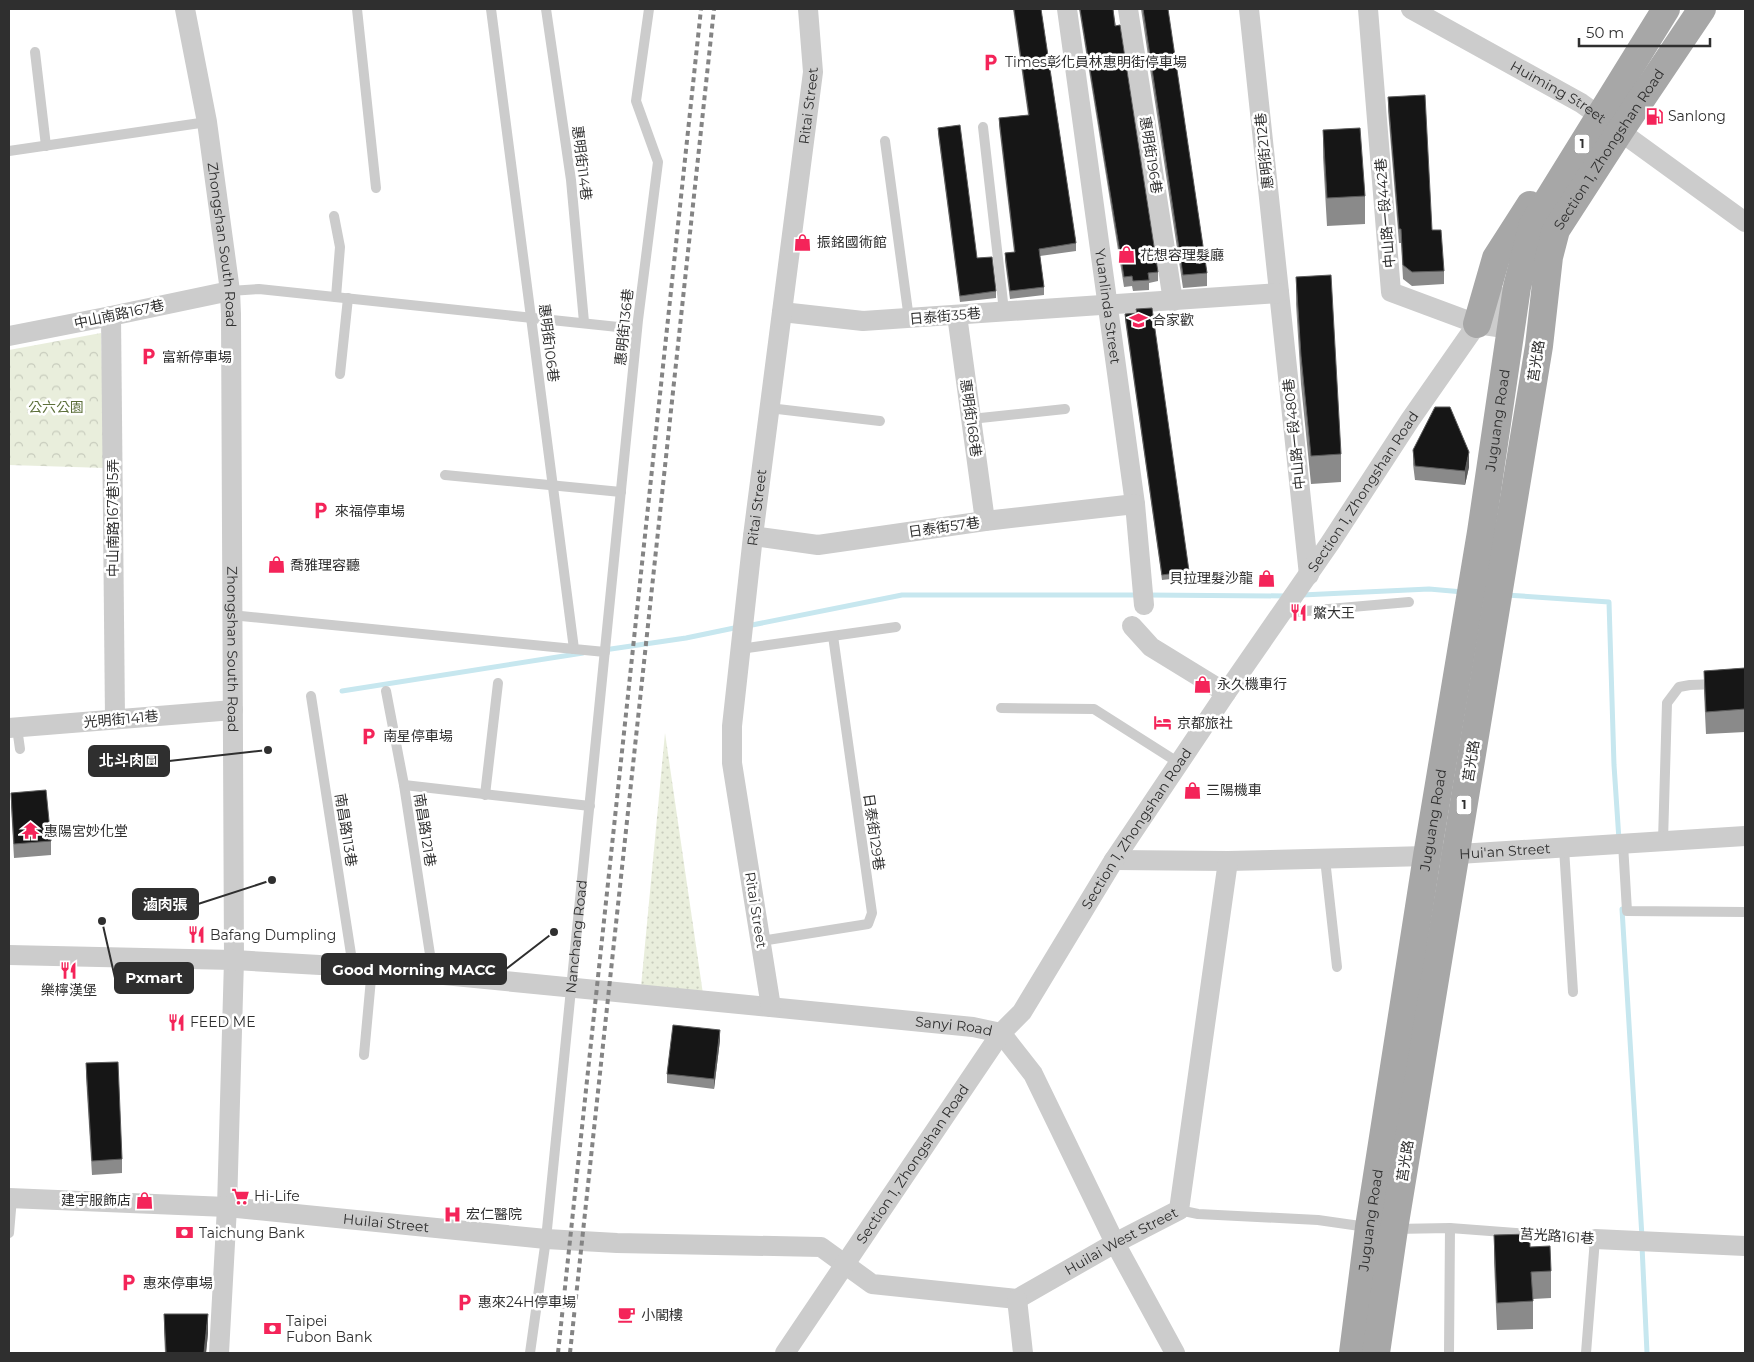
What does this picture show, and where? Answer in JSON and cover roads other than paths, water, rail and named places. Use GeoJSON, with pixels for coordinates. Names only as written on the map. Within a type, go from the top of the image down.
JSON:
{"type":"FeatureCollection","features":[{"type":"Feature","properties":{"kind":"main road","name":"Section 1, Zhongshan Road"},"geometry":{"type":"LineString","coordinates":[[1549,257],[1556,230],[1666,9]]}},
{"type":"Feature","properties":{"kind":"main road","name":"Section 1, Zhongshan Road"},"geometry":{"type":"LineString","coordinates":[[1517,287],[1533,224],[1564,174],[1610,123],[1702,9]]}},
{"type":"Feature","properties":{"kind":"main road"},"geometry":{"type":"LineString","coordinates":[[1477,324],[1496,258],[1536,195],[1564,174]]}},
{"type":"Feature","properties":{"kind":"main road","name":"莒光路"},"geometry":{"type":"LineString","coordinates":[[1376,1353],[1381,1228],[1456,855],[1538,346],[1549,257]]}},
{"type":"Feature","properties":{"kind":"main road","name":"Juguang Road"},"geometry":{"type":"LineString","coordinates":[[1353,1353],[1381,1228],[1427,856],[1481,532],[1517,287]]}},
{"type":"Feature","properties":{"kind":"street","name":"Zhongshan South Road"},"geometry":{"type":"LineString","coordinates":[[185,9],[208,122],[230,290],[234,960],[227,1207],[219,1353]]}},
{"type":"Feature","properties":{"kind":"street","name":"Ritai Street"},"geometry":{"type":"LineString","coordinates":[[771,1007],[732,763],[732,726],[753,536],[813,72],[808,9]]}},
{"type":"Feature","properties":{"kind":"street","name":"Yuanlinda Street"},"geometry":{"type":"LineString","coordinates":[[1068,9],[1135,504],[1144,605]]}},
{"type":"Feature","properties":{"kind":"street","name":"惠明街196巷"},"geometry":{"type":"LineString","coordinates":[[1128,9],[1173,301]]}},
{"type":"Feature","properties":{"kind":"street","name":"惠明街212巷"},"geometry":{"type":"LineString","coordinates":[[1249,9],[1279,293]]}},
{"type":"Feature","properties":{"kind":"street","name":"中山路一段442巷"},"geometry":{"type":"LineString","coordinates":[[1368,9],[1391,292],[1477,324],[1511,329]]}},
{"type":"Feature","properties":{"kind":"street","name":"Huiming Street"},"geometry":{"type":"LineString","coordinates":[[1411,9],[1581,102],[1745,222]]}},
{"type":"Feature","properties":{"kind":"street","name":"Section 1, Zhongshan Road"},"geometry":{"type":"LineString","coordinates":[[785,1353],[1001,1033],[1022,1012],[1114,860],[1226,693],[1309,574],[1410,420],[1477,324],[1549,257]]}},
{"type":"Feature","properties":{"kind":"street","name":"中山南路167巷"},"geometry":{"type":"LineString","coordinates":[[9,336],[230,290]]}},
{"type":"Feature","properties":{"kind":"street","name":"日泰街35巷"},"geometry":{"type":"LineString","coordinates":[[782,312],[863,321],[1279,293]]}},
{"type":"Feature","properties":{"kind":"street","name":"中山路一段480巷"},"geometry":{"type":"LineString","coordinates":[[1279,293],[1309,574]]}},
{"type":"Feature","properties":{"kind":"street","name":"惠明街168巷"},"geometry":{"type":"LineString","coordinates":[[957,315],[985,521]]}},
{"type":"Feature","properties":{"kind":"street","name":"中山南路167巷15弄"},"geometry":{"type":"LineString","coordinates":[[112,316],[115,719]]}},
{"type":"Feature","properties":{"kind":"street","name":"日泰街57巷"},"geometry":{"type":"LineString","coordinates":[[753,536],[818,544],[985,521],[1135,504]]}},
{"type":"Feature","properties":{"kind":"street"},"geometry":{"type":"LineString","coordinates":[[1132,626],[1151,647],[1226,693]]}},
{"type":"Feature","properties":{"kind":"street","name":"光明街141巷"},"geometry":{"type":"LineString","coordinates":[[13,728],[233,710]]}},
{"type":"Feature","properties":{"kind":"street","name":"Hui'an Street"},"geometry":{"type":"LineString","coordinates":[[1114,860],[1228,861],[1456,855],[1745,836]]}},
{"type":"Feature","properties":{"kind":"street","name":"Huilai West Street"},"geometry":{"type":"LineString","coordinates":[[1017,1299],[1180,1210],[1228,861]]}},
{"type":"Feature","properties":{"kind":"street","name":"Nanchang Road"},"geometry":{"type":"LineString","coordinates":[[9,955],[234,960],[363,968],[572,988]]}},
{"type":"Feature","properties":{"kind":"street","name":"Sanyi Road"},"geometry":{"type":"LineString","coordinates":[[572,988],[973,1027],[1001,1033],[1033,1074],[1115,1244],[1175,1353]]}},
{"type":"Feature","properties":{"kind":"street","name":"Huilai Street"},"geometry":{"type":"LineString","coordinates":[[10,1198],[227,1207],[546,1239],[617,1243],[821,1247],[845,1266]]}},
{"type":"Feature","properties":{"kind":"street","name":"莒光路161巷"},"geometry":{"type":"LineString","coordinates":[[1595,1239],[1745,1246]]}},
{"type":"Feature","properties":{"kind":"street"},"geometry":{"type":"LineString","coordinates":[[845,1266],[872,1284],[1017,1299],[1023,1353]]}},
{"type":"Feature","properties":{"kind":"lane"},"geometry":{"type":"LineString","coordinates":[[356,9],[376,188]]}},
{"type":"Feature","properties":{"kind":"lane","name":"惠明街106巷"},"geometry":{"type":"LineString","coordinates":[[491,9],[574,649]]}},
{"type":"Feature","properties":{"kind":"lane","name":"惠明街114巷"},"geometry":{"type":"LineString","coordinates":[[546,9],[571,180],[584,322]]}},
{"type":"Feature","properties":{"kind":"lane","name":"惠明街136巷"},"geometry":{"type":"LineString","coordinates":[[605,652],[637,329],[658,162],[636,102],[649,9]]}},
{"type":"Feature","properties":{"kind":"lane"},"geometry":{"type":"LineString","coordinates":[[35,52],[46,146]]}},
{"type":"Feature","properties":{"kind":"lane"},"geometry":{"type":"LineString","coordinates":[[9,151],[208,122]]}},
{"type":"Feature","properties":{"kind":"lane"},"geometry":{"type":"LineString","coordinates":[[983,127],[1004,311]]}},
{"type":"Feature","properties":{"kind":"lane"},"geometry":{"type":"LineString","coordinates":[[885,141],[909,319]]}},
{"type":"Feature","properties":{"kind":"lane"},"geometry":{"type":"LineString","coordinates":[[334,216],[340,246],[336,297]]}},
{"type":"Feature","properties":{"kind":"lane"},"geometry":{"type":"LineString","coordinates":[[230,290],[259,289],[637,329]]}},
{"type":"Feature","properties":{"kind":"lane"},"geometry":{"type":"LineString","coordinates":[[340,374],[348,298]]}},
{"type":"Feature","properties":{"kind":"lane"},"geometry":{"type":"LineString","coordinates":[[770,408],[880,422]]}},
{"type":"Feature","properties":{"kind":"lane"},"geometry":{"type":"LineString","coordinates":[[971,419],[1065,409]]}},
{"type":"Feature","properties":{"kind":"lane"},"geometry":{"type":"LineString","coordinates":[[445,475],[621,492]]}},
{"type":"Feature","properties":{"kind":"lane"},"geometry":{"type":"LineString","coordinates":[[1281,613],[1409,602]]}},
{"type":"Feature","properties":{"kind":"lane"},"geometry":{"type":"LineString","coordinates":[[232,615],[605,652]]}},
{"type":"Feature","properties":{"kind":"lane"},"geometry":{"type":"LineString","coordinates":[[740,649],[896,627]]}},
{"type":"Feature","properties":{"kind":"lane","name":"日泰街129巷"},"geometry":{"type":"LineString","coordinates":[[761,941],[868,924],[872,913],[833,636]]}},
{"type":"Feature","properties":{"kind":"lane","name":"Nanchang Road"},"geometry":{"type":"LineString","coordinates":[[572,988],[605,652]]}},
{"type":"Feature","properties":{"kind":"lane"},"geometry":{"type":"LineString","coordinates":[[485,795],[498,683]]}},
{"type":"Feature","properties":{"kind":"lane"},"geometry":{"type":"LineString","coordinates":[[1663,841],[1667,703],[1679,688],[1690,685],[1727,684]]}},
{"type":"Feature","properties":{"kind":"lane","name":"南昌路121巷"},"geometry":{"type":"LineString","coordinates":[[386,691],[404,786],[433,974]]}},
{"type":"Feature","properties":{"kind":"lane","name":"南昌路113巷"},"geometry":{"type":"LineString","coordinates":[[311,696],[363,968],[364,1055]]}},
{"type":"Feature","properties":{"kind":"lane"},"geometry":{"type":"LineString","coordinates":[[1001,708],[1094,709],[1179,763]]}},
{"type":"Feature","properties":{"kind":"lane"},"geometry":{"type":"LineString","coordinates":[[13,728],[20,749]]}},
{"type":"Feature","properties":{"kind":"lane"},"geometry":{"type":"LineString","coordinates":[[404,786],[590,806]]}},
{"type":"Feature","properties":{"kind":"lane"},"geometry":{"type":"LineString","coordinates":[[1622,844],[1627,911],[1745,912]]}},
{"type":"Feature","properties":{"kind":"lane"},"geometry":{"type":"LineString","coordinates":[[1564,848],[1573,992]]}},
{"type":"Feature","properties":{"kind":"lane"},"geometry":{"type":"LineString","coordinates":[[1325,859],[1337,967]]}},
{"type":"Feature","properties":{"kind":"lane"},"geometry":{"type":"LineString","coordinates":[[530,1353],[546,1239],[572,988]]}},
{"type":"Feature","properties":{"kind":"lane"},"geometry":{"type":"LineString","coordinates":[[9,1233],[10,1198]]}},
{"type":"Feature","properties":{"kind":"lane","name":"莒光路161巷"},"geometry":{"type":"LineString","coordinates":[[1180,1210],[1198,1214],[1318,1220],[1381,1228],[1450,1228],[1595,1239]]}},
{"type":"Feature","properties":{"kind":"lane"},"geometry":{"type":"LineString","coordinates":[[1449,1353],[1450,1228]]}},
{"type":"Feature","properties":{"kind":"lane"},"geometry":{"type":"LineString","coordinates":[[1586,1353],[1595,1239]]}},
{"type":"Feature","properties":{"kind":"waterway"},"geometry":{"type":"LineString","coordinates":[[1302,595],[1429,589],[1463,592]]}},
{"type":"Feature","properties":{"kind":"waterway"},"geometry":{"type":"LineString","coordinates":[[747,626],[902,595],[1138,595]]}},
{"type":"Feature","properties":{"kind":"waterway"},"geometry":{"type":"LineString","coordinates":[[1147,595],[1288,596]]}},
{"type":"Feature","properties":{"kind":"waterway"},"geometry":{"type":"LineString","coordinates":[[1506,595],[1609,602],[1614,765],[1619,840]]}},
{"type":"Feature","properties":{"kind":"waterway"},"geometry":{"type":"LineString","coordinates":[[604,650],[686,638],[739,627]]}},
{"type":"Feature","properties":{"kind":"waterway"},"geometry":{"type":"LineString","coordinates":[[342,691],[583,653]]}},
{"type":"Feature","properties":{"kind":"waterway"},"geometry":{"type":"LineString","coordinates":[[1622,909],[1642,1237]]}},
{"type":"Feature","properties":{"kind":"waterway"},"geometry":{"type":"LineString","coordinates":[[1642,1246],[1647,1353]]}},
{"type":"Feature","properties":{"kind":"railway"},"geometry":{"type":"LineString","coordinates":[[558,1353],[701,9]]}},
{"type":"Feature","properties":{"kind":"railway"},"geometry":{"type":"LineString","coordinates":[[570,1353],[714,9]]}},
{"type":"Feature","properties":{"kind":"place","name":"Times彰化員林惠明街停車場"},"geometry":{"type":"Point","coordinates":[991,62]}},
{"type":"Feature","properties":{"kind":"place","name":"Sanlong"},"geometry":{"type":"Point","coordinates":[1654,116]}},
{"type":"Feature","properties":{"kind":"place","name":"振銘國術館"},"geometry":{"type":"Point","coordinates":[803,242]}},
{"type":"Feature","properties":{"kind":"place","name":"花想容理髮廳"},"geometry":{"type":"Point","coordinates":[1126,255]}},
{"type":"Feature","properties":{"kind":"place","name":"合家歡"},"geometry":{"type":"Point","coordinates":[1138,320]}},
{"type":"Feature","properties":{"kind":"place","name":"富新停車場"},"geometry":{"type":"Point","coordinates":[148,357]}},
{"type":"Feature","properties":{"kind":"place","name":"來福停車場"},"geometry":{"type":"Point","coordinates":[321,511]}},
{"type":"Feature","properties":{"kind":"place","name":"喬雅理容聽"},"geometry":{"type":"Point","coordinates":[276,565]}},
{"type":"Feature","properties":{"kind":"place","name":"貝拉理髮沙龍"},"geometry":{"type":"Point","coordinates":[1267,578]}},
{"type":"Feature","properties":{"kind":"place","name":"鱉大王"},"geometry":{"type":"Point","coordinates":[1299,613]}},
{"type":"Feature","properties":{"kind":"place","name":"永久機車行"},"geometry":{"type":"Point","coordinates":[1203,684]}},
{"type":"Feature","properties":{"kind":"place","name":"京都旅社"},"geometry":{"type":"Point","coordinates":[1163,723]}},
{"type":"Feature","properties":{"kind":"place","name":"南星停車場"},"geometry":{"type":"Point","coordinates":[369,736]}},
{"type":"Feature","properties":{"kind":"place","name":"北斗肉圓"},"geometry":{"type":"Point","coordinates":[268,750]}},
{"type":"Feature","properties":{"kind":"place","name":"三陽機車"},"geometry":{"type":"Point","coordinates":[1192,790]}},
{"type":"Feature","properties":{"kind":"place","name":"惠陽宮妙化堂"},"geometry":{"type":"Point","coordinates":[30,831]}},
{"type":"Feature","properties":{"kind":"place","name":"滷肉張"},"geometry":{"type":"Point","coordinates":[272,880]}},
{"type":"Feature","properties":{"kind":"place","name":"Pxmart"},"geometry":{"type":"Point","coordinates":[102,921]}},
{"type":"Feature","properties":{"kind":"place","name":"Good Morning MACC"},"geometry":{"type":"Point","coordinates":[554,932]}},
{"type":"Feature","properties":{"kind":"place","name":"Bafang Dumpling"},"geometry":{"type":"Point","coordinates":[196,935]}},
{"type":"Feature","properties":{"kind":"place","name":"樂檸漢堡"},"geometry":{"type":"Point","coordinates":[69,970]}},
{"type":"Feature","properties":{"kind":"place","name":"FEED ME"},"geometry":{"type":"Point","coordinates":[176,1022]}},
{"type":"Feature","properties":{"kind":"place","name":"Hi-Life"},"geometry":{"type":"Point","coordinates":[240,1196]}},
{"type":"Feature","properties":{"kind":"place","name":"建宇服飾店"},"geometry":{"type":"Point","coordinates":[145,1200]}},
{"type":"Feature","properties":{"kind":"place","name":"宏仁醫院"},"geometry":{"type":"Point","coordinates":[452,1214]}},
{"type":"Feature","properties":{"kind":"place","name":"Taichung Bank"},"geometry":{"type":"Point","coordinates":[185,1233]}},
{"type":"Feature","properties":{"kind":"place","name":"惠來停車場"},"geometry":{"type":"Point","coordinates":[129,1283]}},
{"type":"Feature","properties":{"kind":"place","name":"惠來24H停車場"},"geometry":{"type":"Point","coordinates":[464,1302]}},
{"type":"Feature","properties":{"kind":"place","name":"小閣樓"},"geometry":{"type":"Point","coordinates":[627,1315]}},
{"type":"Feature","properties":{"kind":"place","name":"Taipei Fubon Bank"},"geometry":{"type":"Point","coordinates":[272,1329]}},
{"type":"Feature","properties":{"kind":"park label","name":"公六公園"},"geometry":{"type":"Point","coordinates":[56,407]}}]}
